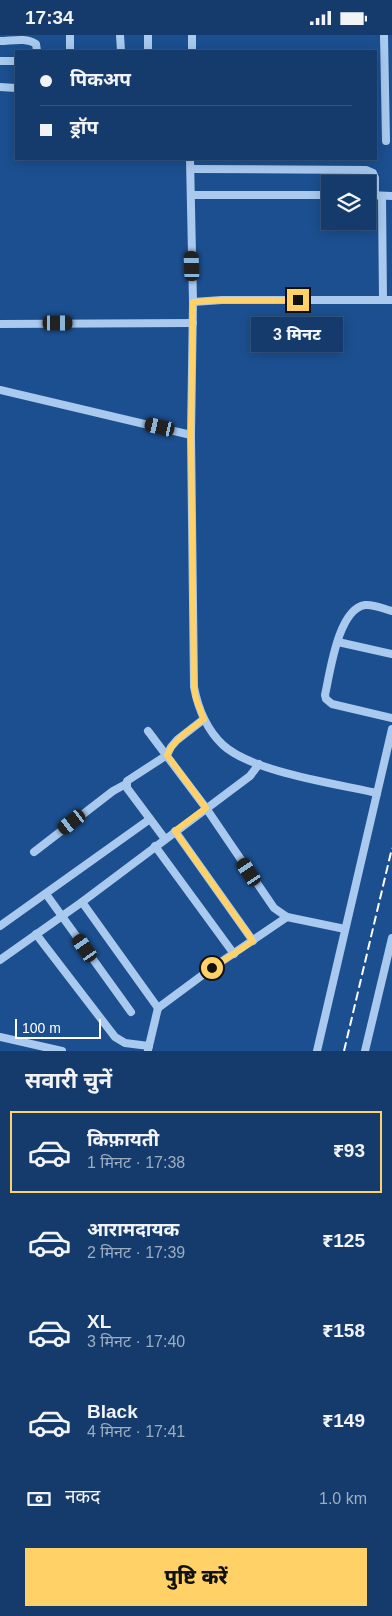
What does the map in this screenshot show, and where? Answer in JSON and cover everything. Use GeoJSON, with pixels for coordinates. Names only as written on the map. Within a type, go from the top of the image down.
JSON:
{"type":"FeatureCollection","features":[{"type":"Feature","properties":{"kind":"street"},"geometry":{"type":"LineString","coordinates":[[70,35],[70,50]]}},
{"type":"Feature","properties":{"kind":"street"},"geometry":{"type":"LineString","coordinates":[[120,35],[121,50]]}},
{"type":"Feature","properties":{"kind":"street"},"geometry":{"type":"LineString","coordinates":[[148,35],[148,50]]}},
{"type":"Feature","properties":{"kind":"street"},"geometry":{"type":"LineString","coordinates":[[192,35],[192,50]]}},
{"type":"Feature","properties":{"kind":"street"},"geometry":{"type":"LineString","coordinates":[[384,35],[386,141]]}},
{"type":"Feature","properties":{"kind":"street"},"geometry":{"type":"LineString","coordinates":[[0,41],[33,41],[36,44],[37,50]]}},
{"type":"Feature","properties":{"kind":"street"},"geometry":{"type":"LineString","coordinates":[[0,61],[15,61]]}},
{"type":"Feature","properties":{"kind":"street"},"geometry":{"type":"LineString","coordinates":[[0,87],[15,88]]}},
{"type":"Feature","properties":{"kind":"street"},"geometry":{"type":"LineString","coordinates":[[190,160],[193,302],[191,435],[194,687],[196,699],[204,719],[215,736],[224,746],[242,757],[289,773],[378,793]]}},
{"type":"Feature","properties":{"kind":"street"},"geometry":{"type":"LineString","coordinates":[[190,169],[366,170],[373,175]]}},
{"type":"Feature","properties":{"kind":"street"},"geometry":{"type":"LineString","coordinates":[[191,195],[321,195]]}},
{"type":"Feature","properties":{"kind":"street"},"geometry":{"type":"LineString","coordinates":[[376,195],[392,196]]}},
{"type":"Feature","properties":{"kind":"street"},"geometry":{"type":"LineString","coordinates":[[376,208],[383,300]]}},
{"type":"Feature","properties":{"kind":"street"},"geometry":{"type":"LineString","coordinates":[[193,302],[222,300],[392,300]]}},
{"type":"Feature","properties":{"kind":"street"},"geometry":{"type":"LineString","coordinates":[[0,323],[193,323]]}},
{"type":"Feature","properties":{"kind":"street"},"geometry":{"type":"LineString","coordinates":[[0,390],[191,435]]}},
{"type":"Feature","properties":{"kind":"street"},"geometry":{"type":"LineString","coordinates":[[392,611],[371,605],[358,607],[346,618],[325,695],[326,699],[332,704],[392,718]]}},
{"type":"Feature","properties":{"kind":"street"},"geometry":{"type":"LineString","coordinates":[[338,642],[392,654]]}},
{"type":"Feature","properties":{"kind":"street"},"geometry":{"type":"LineString","coordinates":[[34,852],[113,791],[167,755],[170,747],[177,740],[204,719]]}},
{"type":"Feature","properties":{"kind":"street"},"geometry":{"type":"LineString","coordinates":[[317,1051],[392,729]]}},
{"type":"Feature","properties":{"kind":"street"},"geometry":{"type":"LineString","coordinates":[[148,731],[206,808],[268,900],[287,917],[346,929]]}},
{"type":"Feature","properties":{"kind":"street"},"geometry":{"type":"LineString","coordinates":[[0,960],[250,776],[259,764]]}},
{"type":"Feature","properties":{"kind":"street"},"geometry":{"type":"LineString","coordinates":[[126,784],[165,839]]}},
{"type":"Feature","properties":{"kind":"street"},"geometry":{"type":"LineString","coordinates":[[0,926],[150,819]]}},
{"type":"Feature","properties":{"kind":"street"},"geometry":{"type":"LineString","coordinates":[[175,831],[253,941]]}},
{"type":"Feature","properties":{"kind":"street"},"geometry":{"type":"LineString","coordinates":[[155,846],[234,953]]}},
{"type":"Feature","properties":{"kind":"street"},"geometry":{"type":"LineString","coordinates":[[46,894],[131,1012]]}},
{"type":"Feature","properties":{"kind":"street"},"geometry":{"type":"LineString","coordinates":[[82,901],[158,1008]]}},
{"type":"Feature","properties":{"kind":"street"},"geometry":{"type":"LineString","coordinates":[[36,934],[114,1037],[125,1043],[149,1049],[158,1008],[287,917]]}},
{"type":"Feature","properties":{"kind":"street"},"geometry":{"type":"LineString","coordinates":[[365,1051],[388,973],[392,938]]}},
{"type":"Feature","properties":{"kind":"street"},"geometry":{"type":"LineString","coordinates":[[0,1037],[44,1049],[62,1051]]}},
{"type":"Feature","properties":{"kind":"railway"},"geometry":{"type":"LineString","coordinates":[[344,1051],[392,848]]}},
{"type":"Feature","properties":{"kind":"route"},"geometry":{"type":"LineString","coordinates":[[212,968],[253,941],[175,831],[206,808],[167,755],[170,747],[177,740],[204,719],[196,699],[194,687],[191,435],[193,302],[298,300]]}}]}
